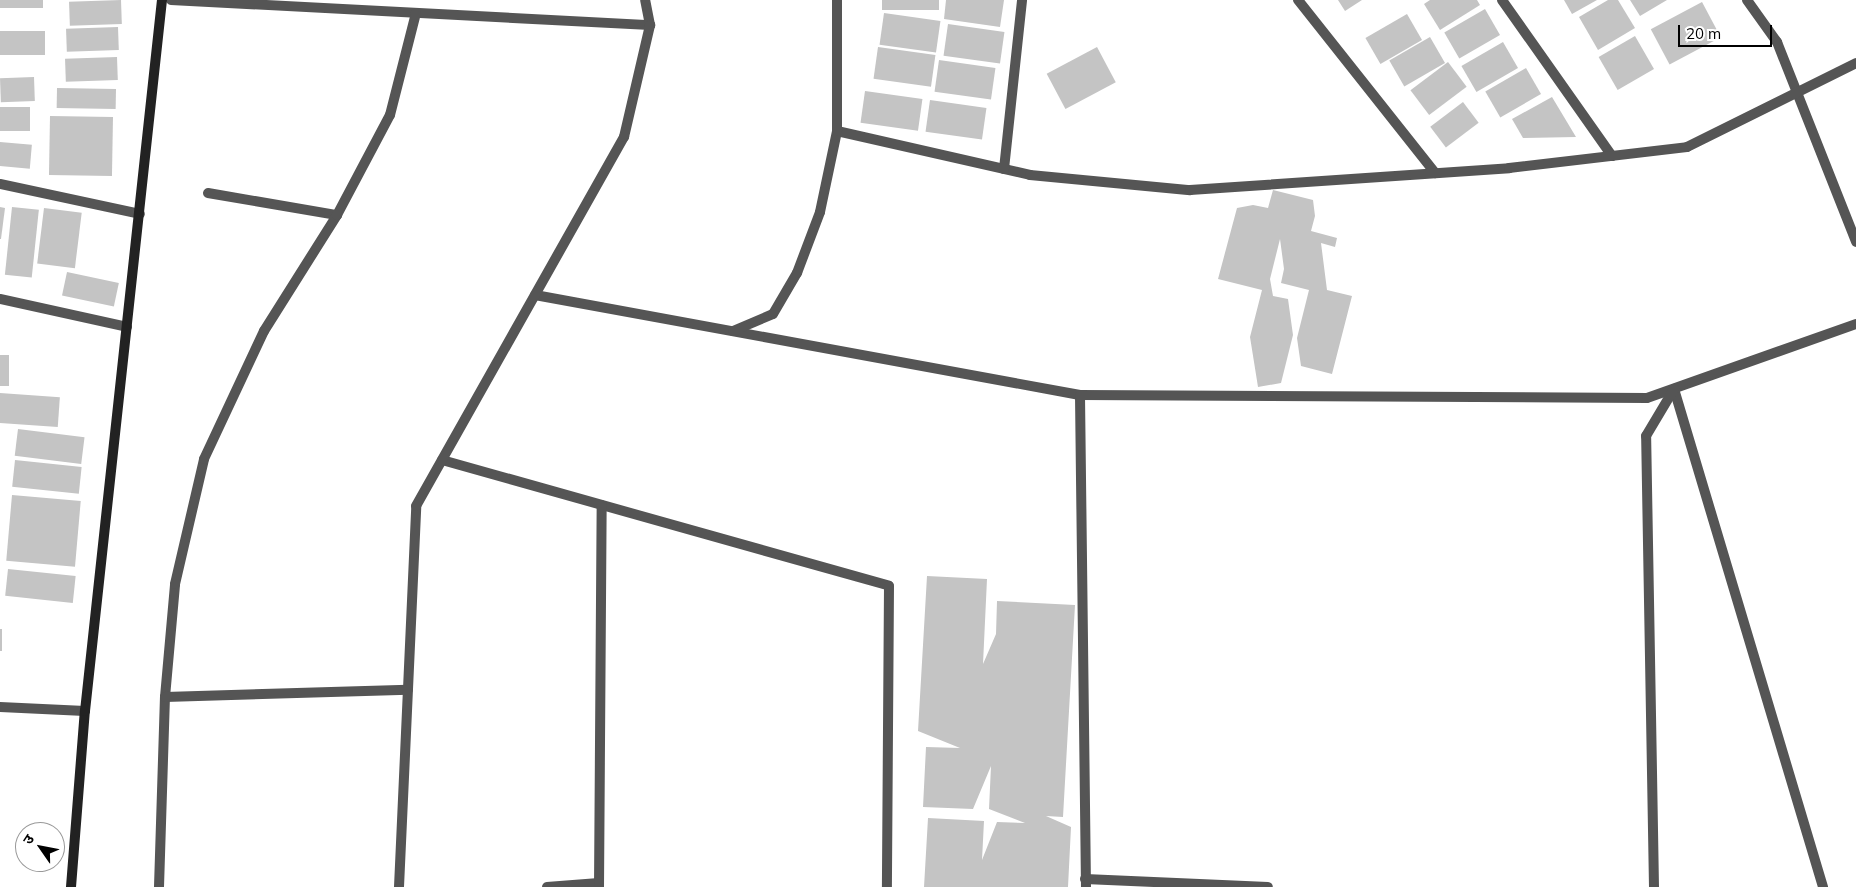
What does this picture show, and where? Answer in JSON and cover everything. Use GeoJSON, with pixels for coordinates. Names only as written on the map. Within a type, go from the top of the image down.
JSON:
{"type":"FeatureCollection","features":[{"type":"Feature","properties":{"kind":"street"},"geometry":{"type":"LineString","coordinates":[[70,887],[86,711],[162,0]]}},
{"type":"Feature","properties":{"kind":"street"},"geometry":{"type":"LineString","coordinates":[[172,0],[650,25]]}},
{"type":"Feature","properties":{"kind":"street"},"geometry":{"type":"LineString","coordinates":[[399,887],[416,506],[624,137],[650,25],[645,0]]}},
{"type":"Feature","properties":{"kind":"street"},"geometry":{"type":"LineString","coordinates":[[733,331],[773,314],[797,273],[820,212],[837,130],[837,0]]}},
{"type":"Feature","properties":{"kind":"street"},"geometry":{"type":"LineString","coordinates":[[1004,169],[1022,0]]}},
{"type":"Feature","properties":{"kind":"street"},"geometry":{"type":"LineString","coordinates":[[1298,0],[1435,173]]}},
{"type":"Feature","properties":{"kind":"street"},"geometry":{"type":"LineString","coordinates":[[1502,0],[1612,156]]}},
{"type":"Feature","properties":{"kind":"street"},"geometry":{"type":"LineString","coordinates":[[1747,0],[1776,42],[1856,242]]}},
{"type":"Feature","properties":{"kind":"street"},"geometry":{"type":"LineString","coordinates":[[159,887],[165,697],[175,584],[204,459],[264,331],[337,215],[390,115],[416,13]]}},
{"type":"Feature","properties":{"kind":"street"},"geometry":{"type":"LineString","coordinates":[[837,130],[1030,176],[1190,190],[1435,173],[1687,147],[1797,95],[1856,63]]}},
{"type":"Feature","properties":{"kind":"street"},"geometry":{"type":"LineString","coordinates":[[0,184],[140,214]]}},
{"type":"Feature","properties":{"kind":"street"},"geometry":{"type":"LineString","coordinates":[[208,193],[337,215]]}},
{"type":"Feature","properties":{"kind":"street"},"geometry":{"type":"LineString","coordinates":[[535,295],[1080,395],[1647,398],[1856,324]]}},
{"type":"Feature","properties":{"kind":"street"},"geometry":{"type":"LineString","coordinates":[[0,299],[127,327]]}},
{"type":"Feature","properties":{"kind":"street"},"geometry":{"type":"LineString","coordinates":[[1654,887],[1646,436],[1674,389]]}},
{"type":"Feature","properties":{"kind":"street"},"geometry":{"type":"LineString","coordinates":[[1674,389],[1823,887]]}},
{"type":"Feature","properties":{"kind":"street"},"geometry":{"type":"LineString","coordinates":[[1080,395],[1085,883],[1268,887]]}},
{"type":"Feature","properties":{"kind":"street"},"geometry":{"type":"LineString","coordinates":[[442,460],[889,586],[886,887]]}},
{"type":"Feature","properties":{"kind":"street"},"geometry":{"type":"LineString","coordinates":[[547,887],[599,885],[602,504]]}},
{"type":"Feature","properties":{"kind":"street"},"geometry":{"type":"LineString","coordinates":[[165,697],[408,690]]}},
{"type":"Feature","properties":{"kind":"street"},"geometry":{"type":"LineString","coordinates":[[0,707],[86,711]]}},
{"type":"Feature","properties":{"kind":"building"},"geometry":{"type":"Polygon","coordinates":[[[0,0],[43,0],[43,8],[0,8],[0,0]]]}},
{"type":"Feature","properties":{"kind":"building"},"geometry":{"type":"Polygon","coordinates":[[[121,0],[122,24],[70,26],[69,2],[121,0]]]}},
{"type":"Feature","properties":{"kind":"building"},"geometry":{"type":"Polygon","coordinates":[[[882,0],[939,0],[939,10],[882,10],[882,0]]]}},
{"type":"Feature","properties":{"kind":"building"},"geometry":{"type":"Polygon","coordinates":[[[946,0],[1004,0],[1000,27],[944,19],[946,0]]]}},
{"type":"Feature","properties":{"kind":"building"},"geometry":{"type":"Polygon","coordinates":[[[1338,0],[1362,0],[1345,11],[1338,0]]]}},
{"type":"Feature","properties":{"kind":"building"},"geometry":{"type":"Polygon","coordinates":[[[1430,0],[1477,0],[1480,5],[1440,30],[1424,4],[1430,0]]]}},
{"type":"Feature","properties":{"kind":"building"},"geometry":{"type":"Polygon","coordinates":[[[1564,0],[1597,0],[1572,14],[1564,0]]]}},
{"type":"Feature","properties":{"kind":"building"},"geometry":{"type":"Polygon","coordinates":[[[1608,0],[1618,0],[1635,28],[1598,50],[1579,17],[1608,0]]]}},
{"type":"Feature","properties":{"kind":"building"},"geometry":{"type":"Polygon","coordinates":[[[1630,0],[1667,0],[1640,16],[1630,0]]]}},
{"type":"Feature","properties":{"kind":"building"},"geometry":{"type":"Polygon","coordinates":[[[1702,2],[1721,37],[1670,65],[1651,29],[1702,2]]]}},
{"type":"Feature","properties":{"kind":"building"},"geometry":{"type":"Polygon","coordinates":[[[1485,9],[1500,35],[1459,58],[1444,32],[1485,9]]]}},
{"type":"Feature","properties":{"kind":"building"},"geometry":{"type":"Polygon","coordinates":[[[884,13],[940,21],[936,53],[880,45],[884,13]]]}},
{"type":"Feature","properties":{"kind":"building"},"geometry":{"type":"Polygon","coordinates":[[[1407,14],[1422,40],[1380,64],[1365,38],[1407,14]]]}},
{"type":"Feature","properties":{"kind":"building"},"geometry":{"type":"Polygon","coordinates":[[[948,24],[1004,32],[1000,64],[944,56],[948,24]]]}},
{"type":"Feature","properties":{"kind":"building"},"geometry":{"type":"Polygon","coordinates":[[[118,27],[119,50],[67,52],[66,29],[118,27]]]}},
{"type":"Feature","properties":{"kind":"building"},"geometry":{"type":"Polygon","coordinates":[[[0,31],[45,31],[45,55],[0,55],[0,31]]]}},
{"type":"Feature","properties":{"kind":"building"},"geometry":{"type":"Polygon","coordinates":[[[1635,36],[1654,69],[1618,90],[1599,57],[1635,36]]]}},
{"type":"Feature","properties":{"kind":"building"},"geometry":{"type":"Polygon","coordinates":[[[1430,37],[1445,63],[1404,86],[1389,60],[1430,37]]]}},
{"type":"Feature","properties":{"kind":"building"},"geometry":{"type":"Polygon","coordinates":[[[1503,42],[1518,68],[1476,92],[1461,66],[1503,42]]]}},
{"type":"Feature","properties":{"kind":"building"},"geometry":{"type":"Polygon","coordinates":[[[878,47],[935,55],[931,87],[874,79],[878,47]]]}},
{"type":"Feature","properties":{"kind":"building"},"geometry":{"type":"Polygon","coordinates":[[[1097,47],[1116,82],[1065,109],[1047,74],[1097,47]]]}},
{"type":"Feature","properties":{"kind":"building"},"geometry":{"type":"Polygon","coordinates":[[[117,57],[118,80],[66,82],[65,59],[117,57]]]}},
{"type":"Feature","properties":{"kind":"building"},"geometry":{"type":"Polygon","coordinates":[[[939,60],[995,68],[991,100],[935,92],[939,60]]]}},
{"type":"Feature","properties":{"kind":"building"},"geometry":{"type":"Polygon","coordinates":[[[1448,62],[1467,87],[1429,115],[1410,90],[1448,62]]]}},
{"type":"Feature","properties":{"kind":"building"},"geometry":{"type":"Polygon","coordinates":[[[1526,68],[1541,94],[1500,117],[1485,92],[1526,68]]]}},
{"type":"Feature","properties":{"kind":"building"},"geometry":{"type":"Polygon","coordinates":[[[34,77],[35,101],[1,102],[0,78],[34,77]]]}},
{"type":"Feature","properties":{"kind":"building"},"geometry":{"type":"Polygon","coordinates":[[[57,88],[116,89],[116,109],[57,108],[57,88]]]}},
{"type":"Feature","properties":{"kind":"building"},"geometry":{"type":"Polygon","coordinates":[[[865,91],[922,99],[918,131],[861,123],[865,91]]]}},
{"type":"Feature","properties":{"kind":"building"},"geometry":{"type":"Polygon","coordinates":[[[1552,97],[1576,137],[1523,138],[1512,119],[1552,97]]]}},
{"type":"Feature","properties":{"kind":"building"},"geometry":{"type":"Polygon","coordinates":[[[930,100],[986,108],[982,140],[926,132],[930,100]]]}},
{"type":"Feature","properties":{"kind":"building"},"geometry":{"type":"Polygon","coordinates":[[[1463,102],[1479,123],[1446,147],[1430,127],[1463,102]]]}},
{"type":"Feature","properties":{"kind":"building"},"geometry":{"type":"Polygon","coordinates":[[[0,107],[30,107],[30,131],[0,131],[0,107]]]}},
{"type":"Feature","properties":{"kind":"building"},"geometry":{"type":"Polygon","coordinates":[[[50,116],[113,117],[112,176],[49,175],[50,116]]]}},
{"type":"Feature","properties":{"kind":"building"},"geometry":{"type":"Polygon","coordinates":[[[0,142],[32,145],[30,169],[0,166],[0,142]]]}},
{"type":"Feature","properties":{"kind":"building"},"geometry":{"type":"Polygon","coordinates":[[[1273,190],[1313,200],[1315,216],[1311,231],[1337,238],[1335,247],[1321,243],[1327,290],[1352,296],[1332,374],[1301,366],[1297,338],[1309,290],[1281,283],[1284,269],[1280,239],[1270,279],[1273,296],[1288,299],[1293,335],[1281,383],[1258,387],[1250,337],[1262,290],[1218,279],[1237,208],[1253,205],[1268,208],[1273,190]]]}},
{"type":"Feature","properties":{"kind":"building"},"geometry":{"type":"Polygon","coordinates":[[[0,207],[5,208],[1,239],[0,239],[0,207]]]}},
{"type":"Feature","properties":{"kind":"building"},"geometry":{"type":"Polygon","coordinates":[[[12,207],[39,210],[32,277],[5,275],[12,207]]]}},
{"type":"Feature","properties":{"kind":"building"},"geometry":{"type":"Polygon","coordinates":[[[44,208],[82,213],[75,268],[37,264],[44,208]]]}},
{"type":"Feature","properties":{"kind":"building"},"geometry":{"type":"Polygon","coordinates":[[[67,272],[119,283],[114,306],[62,295],[67,272]]]}},
{"type":"Feature","properties":{"kind":"building"},"geometry":{"type":"Polygon","coordinates":[[[0,355],[9,355],[9,386],[0,386],[0,355]]]}},
{"type":"Feature","properties":{"kind":"building"},"geometry":{"type":"Polygon","coordinates":[[[0,393],[60,397],[58,427],[0,423],[0,393]]]}},
{"type":"Feature","properties":{"kind":"building"},"geometry":{"type":"Polygon","coordinates":[[[18,429],[85,437],[81,464],[15,456],[18,429]]]}},
{"type":"Feature","properties":{"kind":"building"},"geometry":{"type":"Polygon","coordinates":[[[15,460],[82,467],[79,494],[12,487],[15,460]]]}},
{"type":"Feature","properties":{"kind":"building"},"geometry":{"type":"Polygon","coordinates":[[[12,495],[81,501],[75,567],[6,561],[12,495]]]}},
{"type":"Feature","properties":{"kind":"building"},"geometry":{"type":"Polygon","coordinates":[[[8,569],[76,576],[73,603],[5,596],[8,569]]]}},
{"type":"Feature","properties":{"kind":"building"},"geometry":{"type":"Polygon","coordinates":[[[927,576],[987,579],[983,664],[996,634],[997,601],[1075,605],[1063,817],[1046,816],[1071,827],[1068,887],[924,887],[928,818],[984,821],[982,860],[997,822],[1025,823],[989,809],[991,766],[973,809],[923,807],[926,747],[960,748],[918,731],[927,576]]]}},
{"type":"Feature","properties":{"kind":"building"},"geometry":{"type":"Polygon","coordinates":[[[0,629],[2,629],[2,651],[0,651],[0,629]]]}}]}
